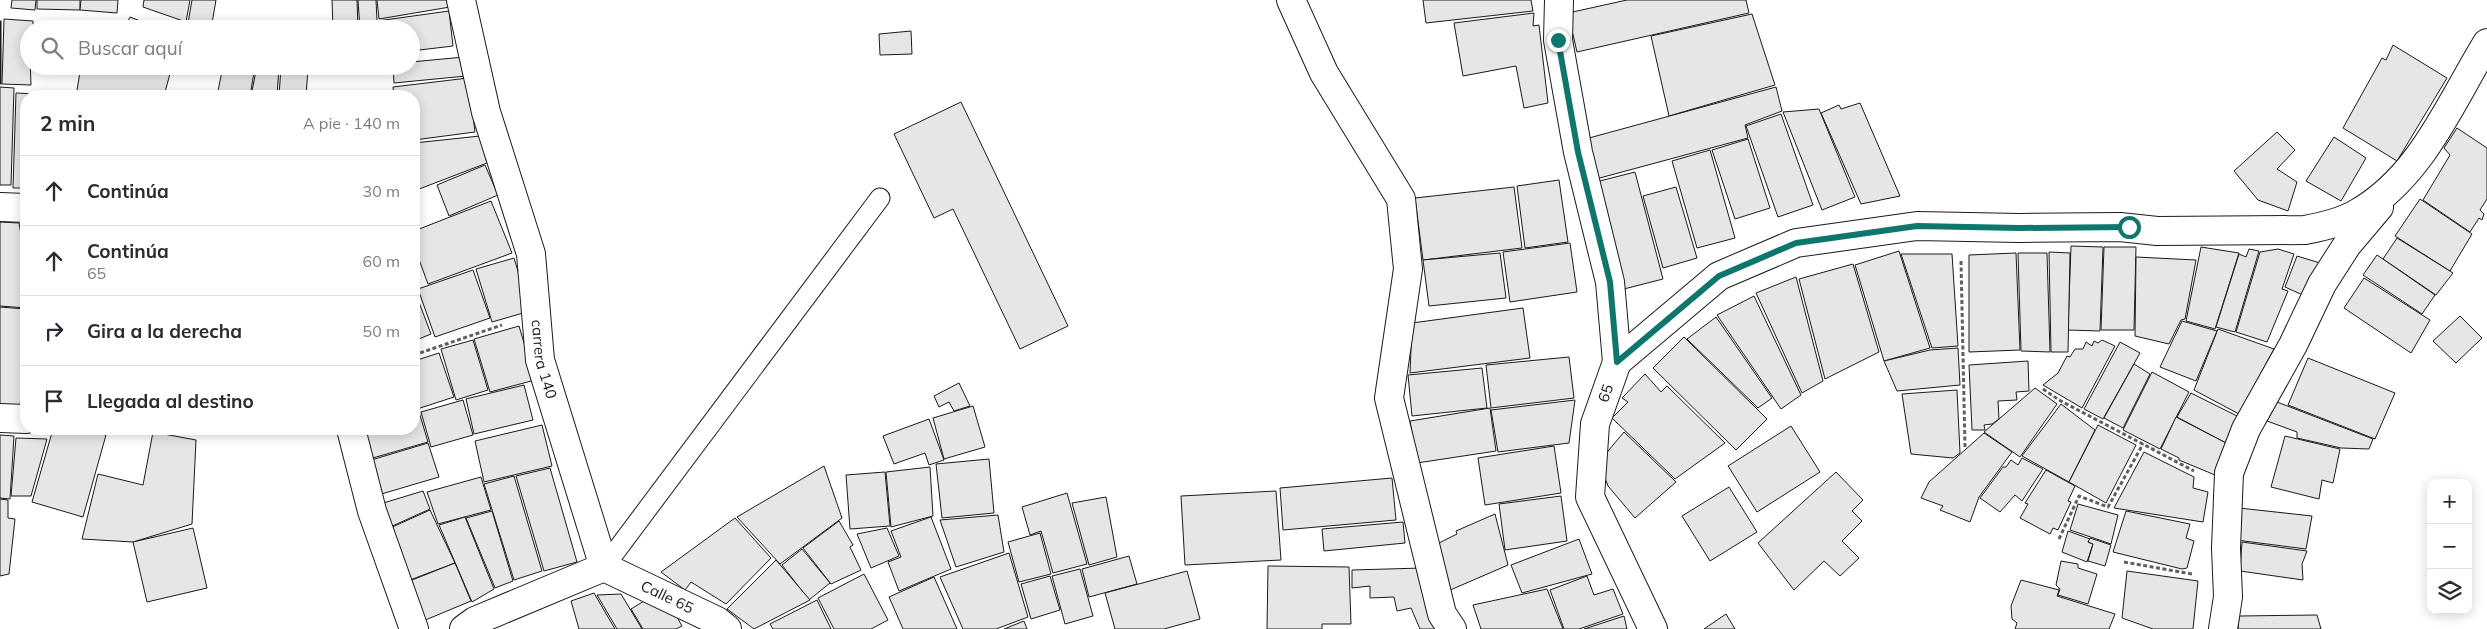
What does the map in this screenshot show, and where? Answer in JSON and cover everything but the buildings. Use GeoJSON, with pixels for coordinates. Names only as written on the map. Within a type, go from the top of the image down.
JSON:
{"type":"FeatureCollection","features":[{"type":"Feature","properties":{"kind":"street","name":"carrera 140"},"geometry":{"type":"LineString","coordinates":[[461,0],[486,112],[531,254],[540,360],[604,567]]}},
{"type":"Feature","properties":{"kind":"street"},"geometry":{"type":"LineString","coordinates":[[1291,0],[1324,73],[1400,199],[1408,269],[1389,398],[1442,614],[1452,629]]}},
{"type":"Feature","properties":{"kind":"street"},"geometry":{"type":"LineString","coordinates":[[1558,0],[1558,40],[1578,152],[1610,282],[1617,362]]}},
{"type":"Feature","properties":{"kind":"street"},"geometry":{"type":"LineString","coordinates":[[2223,629],[2228,597],[2226,548],[2229,473],[2246,429],[2293,345],[2322,284],[2347,245],[2398,184],[2440,126],[2487,43]]}},
{"type":"Feature","properties":{"kind":"street"},"geometry":{"type":"LineString","coordinates":[[1617,362],[1719,276],[1796,243],[1917,226],[2120,227],[2158,231],[2305,230],[2356,214],[2398,184]]}},
{"type":"Feature","properties":{"kind":"street"},"geometry":{"type":"LineString","coordinates":[[0,207],[20,208]]}},
{"type":"Feature","properties":{"kind":"street","name":"65"},"geometry":{"type":"LineString","coordinates":[[1617,362],[1595,424],[1590,498],[1653,629]]}},
{"type":"Feature","properties":{"kind":"street"},"geometry":{"type":"LineString","coordinates":[[0,418],[20,419]]}},
{"type":"Feature","properties":{"kind":"street"},"geometry":{"type":"LineString","coordinates":[[353,435],[372,511],[414,629]]}},
{"type":"Feature","properties":{"kind":"street"},"geometry":{"type":"LineString","coordinates":[[464,629],[475,621],[604,567]]}},
{"type":"Feature","properties":{"kind":"street","name":"Calle 65"},"geometry":{"type":"LineString","coordinates":[[604,567],[717,621],[728,629]]}},
{"type":"Feature","properties":{"kind":"lane"},"geometry":{"type":"LineString","coordinates":[[604,567],[880,198]]}},
{"type":"Feature","properties":{"kind":"path"},"geometry":{"type":"LineString","coordinates":[[1960,226],[1965,447]]}},
{"type":"Feature","properties":{"kind":"path"},"geometry":{"type":"LineString","coordinates":[[420,353],[536,314]]}},
{"type":"Feature","properties":{"kind":"path"},"geometry":{"type":"LineString","coordinates":[[2043,389],[2143,444],[2229,488]]}},
{"type":"Feature","properties":{"kind":"path"},"geometry":{"type":"LineString","coordinates":[[2059,539],[2079,496],[2108,507],[2143,444]]}},
{"type":"Feature","properties":{"kind":"path"},"geometry":{"type":"LineString","coordinates":[[2124,562],[2174,572],[2227,577]]}},
{"type":"Feature","properties":{"kind":"route"},"geometry":{"type":"LineString","coordinates":[[1558,40],[1578,152],[1610,282],[1617,362],[1719,276],[1796,243],[1917,226],[2019,228],[2129,227]]}}]}
